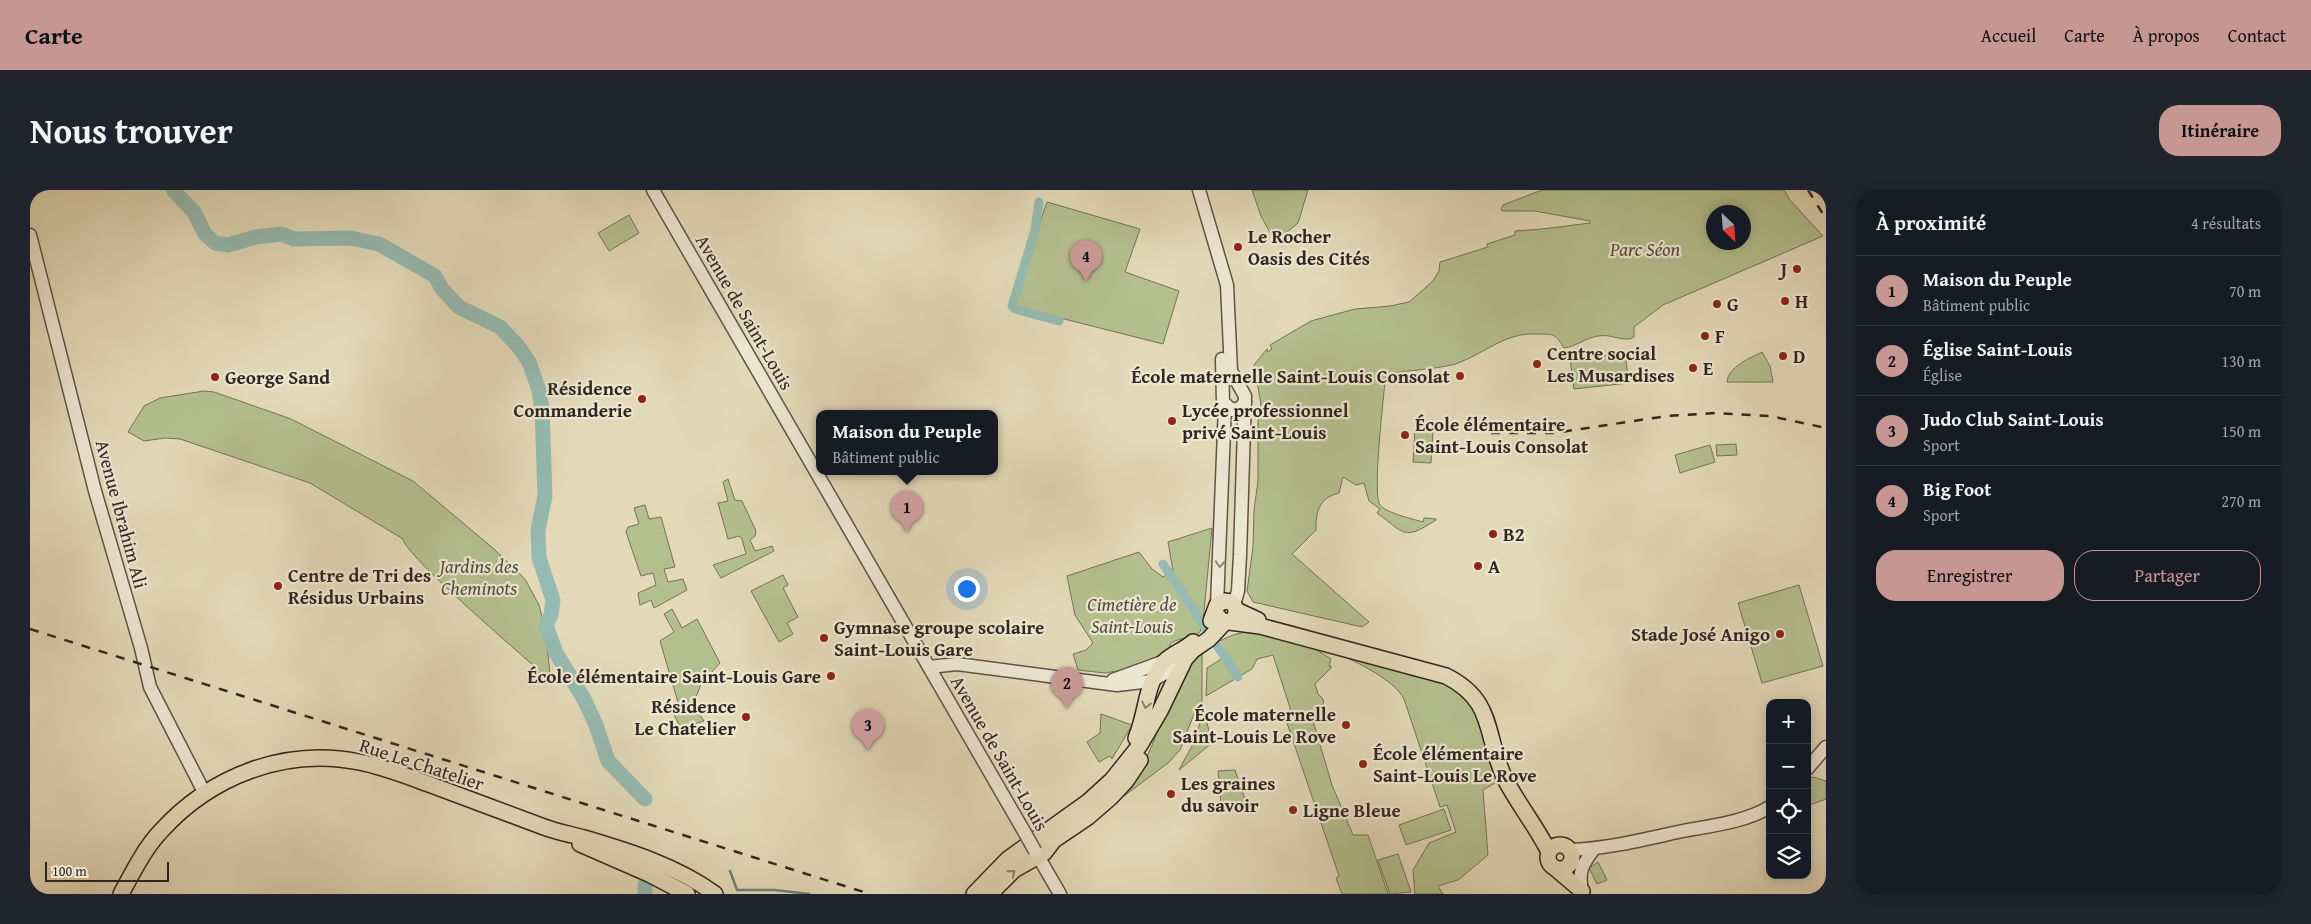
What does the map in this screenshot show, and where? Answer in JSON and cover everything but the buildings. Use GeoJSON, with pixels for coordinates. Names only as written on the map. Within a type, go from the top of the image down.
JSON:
{"type":"FeatureCollection","features":[{"type":"Feature","properties":{"kind":"main road"},"geometry":{"type":"LineString","coordinates":[[1226,613],[1260,626],[1446,676],[1463,684],[1476,697],[1485,714],[1498,764],[1562,857]]}},
{"type":"Feature","properties":{"kind":"main road"},"geometry":{"type":"LineString","coordinates":[[1209,639],[1226,613]]}},
{"type":"Feature","properties":{"kind":"main road"},"geometry":{"type":"LineString","coordinates":[[1122,769],[1144,717],[1151,681],[1165,661],[1190,644],[1208,626],[1226,613],[1440,665],[1462,674],[1477,685],[1489,704],[1504,758],[1510,770],[1583,892]]}},
{"type":"Feature","properties":{"kind":"main road"},"geometry":{"type":"LineString","coordinates":[[990,894],[1014,870],[1088,817],[1126,782],[1141,757],[1160,711],[1185,659],[1193,650],[1209,639],[1242,627],[1260,626]]}},
{"type":"Feature","properties":{"kind":"main road"},"geometry":{"type":"LineString","coordinates":[[974,894],[999,867],[1089,801],[1122,769],[1140,745],[1160,711]]}},
{"type":"Feature","properties":{"kind":"main road","name":"Rue Le Chatelier"},"geometry":{"type":"LineString","coordinates":[[121,894],[141,857],[162,830],[204,792],[250,770],[308,757],[359,762],[398,773],[552,830],[603,856],[646,864],[662,880],[687,894]]}},
{"type":"Feature","properties":{"kind":"main road"},"geometry":{"type":"LineString","coordinates":[[646,864],[677,872],[715,894]]}},
{"type":"Feature","properties":{"kind":"street","name":"Avenue de Saint-Louis"},"geometry":{"type":"LineString","coordinates":[[653,190],[816,472]]}},
{"type":"Feature","properties":{"kind":"street"},"geometry":{"type":"LineString","coordinates":[[1194,190],[1221,289],[1224,400],[1222,523],[1226,613]]}},
{"type":"Feature","properties":{"kind":"street"},"geometry":{"type":"LineString","coordinates":[[1200,190],[1227,285],[1231,371],[1246,396],[1238,591],[1226,613]]}},
{"type":"Feature","properties":{"kind":"street","name":"Avenue Ibrahim Ali"},"geometry":{"type":"LineString","coordinates":[[30,235],[95,491],[141,648],[150,687],[204,792]]}},
{"type":"Feature","properties":{"kind":"street"},"geometry":{"type":"LineString","coordinates":[[1224,400],[1231,387],[1241,389]]}},
{"type":"Feature","properties":{"kind":"street"},"geometry":{"type":"LineString","coordinates":[[1224,400],[1236,410],[1245,402]]}},
{"type":"Feature","properties":{"kind":"street","name":"Avenue de Saint-Louis"},"geometry":{"type":"LineString","coordinates":[[818,475],[1060,894]]}},
{"type":"Feature","properties":{"kind":"street"},"geometry":{"type":"LineString","coordinates":[[1223,494],[1228,500],[1234,501],[1243,495]]}},
{"type":"Feature","properties":{"kind":"street"},"geometry":{"type":"LineString","coordinates":[[1222,523],[1226,518],[1234,516],[1242,522]]}},
{"type":"Feature","properties":{"kind":"street"},"geometry":{"type":"LineString","coordinates":[[929,667],[957,664],[1117,685],[1151,681],[1174,669],[1185,659]]}},
{"type":"Feature","properties":{"kind":"street"},"geometry":{"type":"LineString","coordinates":[[1100,684],[1165,661]]}},
{"type":"Feature","properties":{"kind":"street"},"geometry":{"type":"LineString","coordinates":[[1811,764],[1826,747]]}},
{"type":"Feature","properties":{"kind":"street"},"geometry":{"type":"LineString","coordinates":[[1562,857],[1750,817],[1766,809]]}},
{"type":"Feature","properties":{"kind":"street"},"geometry":{"type":"LineString","coordinates":[[1583,892],[1579,875],[1594,849]]}},
{"type":"Feature","properties":{"kind":"green space"},"geometry":{"type":"Polygon","coordinates":[[[1252,190],[1308,190],[1298,223],[1275,242],[1261,216],[1252,190]]]}},
{"type":"Feature","properties":{"kind":"green space","name":"Parc Séon"},"geometry":{"type":"Polygon","coordinates":[[[1542,190],[1784,190],[1790,200],[1823,236],[1663,305],[1634,327],[1634,337],[1630,339],[1598,336],[1564,348],[1555,336],[1525,334],[1504,340],[1455,364],[1438,368],[1386,374],[1377,483],[1380,505],[1394,513],[1423,522],[1424,518],[1436,520],[1410,533],[1400,530],[1377,513],[1380,509],[1369,501],[1364,483],[1356,485],[1343,477],[1339,493],[1332,495],[1322,502],[1318,512],[1316,530],[1292,554],[1369,622],[1362,627],[1253,602],[1247,591],[1253,547],[1254,510],[1258,481],[1258,422],[1261,404],[1254,365],[1267,349],[1268,352],[1272,349],[1270,345],[1311,321],[1355,309],[1390,306],[1409,302],[1433,281],[1439,271],[1440,262],[1488,247],[1487,244],[1515,235],[1515,231],[1590,223],[1590,221],[1535,211],[1501,210],[1503,205],[1542,190]]]}},
{"type":"Feature","properties":{"kind":"green space"},"geometry":{"type":"Polygon","coordinates":[[[1047,202],[1140,229],[1125,272],[1179,291],[1163,344],[1013,306],[1023,270],[1047,202]]]}},
{"type":"Feature","properties":{"kind":"green space"},"geometry":{"type":"Polygon","coordinates":[[[629,215],[639,233],[609,251],[598,233],[629,215]]]}},
{"type":"Feature","properties":{"kind":"green space"},"geometry":{"type":"Polygon","coordinates":[[[1762,352],[1770,366],[1773,382],[1727,382],[1735,367],[1762,352]]]}},
{"type":"Feature","properties":{"kind":"green space"},"geometry":{"type":"Polygon","coordinates":[[[1625,354],[1629,383],[1574,389],[1570,359],[1625,354]]]}},
{"type":"Feature","properties":{"kind":"green space","name":"Jardins des Cheminots"},"geometry":{"type":"Polygon","coordinates":[[[204,391],[214,392],[291,419],[413,481],[494,549],[525,579],[539,605],[545,628],[550,674],[540,676],[535,667],[462,602],[422,563],[409,549],[403,539],[310,483],[180,439],[165,438],[144,441],[128,432],[144,406],[160,398],[204,391]]]}},
{"type":"Feature","properties":{"kind":"green space"},"geometry":{"type":"Polygon","coordinates":[[[1415,429],[1433,430],[1431,463],[1413,462],[1415,429]]]}},
{"type":"Feature","properties":{"kind":"green space"},"geometry":{"type":"Polygon","coordinates":[[[1736,444],[1737,455],[1717,456],[1716,445],[1736,444]]]}},
{"type":"Feature","properties":{"kind":"green space"},"geometry":{"type":"Polygon","coordinates":[[[1710,445],[1715,462],[1680,473],[1675,455],[1710,445]]]}},
{"type":"Feature","properties":{"kind":"green space"},"geometry":{"type":"Polygon","coordinates":[[[728,479],[735,500],[742,501],[756,531],[755,536],[750,540],[755,551],[772,546],[774,551],[721,578],[713,565],[746,554],[742,539],[739,536],[728,539],[718,503],[728,501],[723,482],[728,479]]]}},
{"type":"Feature","properties":{"kind":"green space"},"geometry":{"type":"Polygon","coordinates":[[[645,505],[649,519],[661,517],[675,567],[664,569],[668,582],[683,579],[687,590],[654,608],[651,600],[640,605],[638,593],[656,585],[653,573],[641,576],[626,532],[628,527],[639,524],[634,508],[645,505]]]}},
{"type":"Feature","properties":{"kind":"green space","name":"Cimetière de Saint-Louis"},"geometry":{"type":"Polygon","coordinates":[[[1212,528],[1203,622],[1200,632],[1173,642],[1170,644],[1170,651],[1128,669],[1105,673],[1078,670],[1073,654],[1086,650],[1093,643],[1075,615],[1067,576],[1139,552],[1152,569],[1163,577],[1173,571],[1168,542],[1212,528]]]}},
{"type":"Feature","properties":{"kind":"green space"},"geometry":{"type":"Polygon","coordinates":[[[783,575],[788,585],[783,588],[798,617],[787,623],[793,634],[779,642],[751,591],[783,575]]]}},
{"type":"Feature","properties":{"kind":"green space","name":"Stade José Anigo"},"geometry":{"type":"Polygon","coordinates":[[[1799,585],[1823,666],[1762,683],[1738,603],[1799,585]]]}},
{"type":"Feature","properties":{"kind":"green space"},"geometry":{"type":"Polygon","coordinates":[[[672,609],[682,628],[697,619],[720,663],[701,684],[693,705],[704,721],[681,728],[673,713],[680,709],[660,641],[674,632],[664,614],[672,609]]]}},
{"type":"Feature","properties":{"kind":"green space"},"geometry":{"type":"Polygon","coordinates":[[[1249,631],[1315,649],[1331,659],[1329,666],[1332,667],[1315,684],[1318,694],[1323,699],[1323,709],[1313,721],[1332,785],[1353,835],[1368,835],[1388,894],[1342,894],[1336,878],[1339,876],[1287,723],[1294,720],[1273,655],[1257,659],[1252,669],[1206,696],[1207,668],[1226,656],[1217,642],[1249,631]]]}},
{"type":"Feature","properties":{"kind":"green space"},"geometry":{"type":"Polygon","coordinates":[[[1202,652],[1202,702],[1194,714],[1180,750],[1168,763],[1104,811],[1131,782],[1144,763],[1175,689],[1191,663],[1202,652]]]}},
{"type":"Feature","properties":{"kind":"green space"},"geometry":{"type":"Polygon","coordinates":[[[1335,652],[1446,680],[1469,695],[1500,780],[1483,790],[1488,855],[1458,880],[1438,886],[1443,894],[1415,894],[1413,870],[1429,843],[1456,832],[1447,805],[1440,807],[1404,699],[1392,684],[1335,652]]]}},
{"type":"Feature","properties":{"kind":"green space"},"geometry":{"type":"Polygon","coordinates":[[[1204,711],[1212,743],[1179,770],[1192,746],[1204,711]]]}},
{"type":"Feature","properties":{"kind":"green space"},"geometry":{"type":"Polygon","coordinates":[[[1101,714],[1132,725],[1112,759],[1110,756],[1099,762],[1087,742],[1100,733],[1101,714]]]}},
{"type":"Feature","properties":{"kind":"green space"},"geometry":{"type":"Polygon","coordinates":[[[1235,770],[1246,802],[1244,803],[1246,810],[1237,813],[1236,805],[1221,805],[1218,771],[1235,770]]]}},
{"type":"Feature","properties":{"kind":"green space"},"geometry":{"type":"Polygon","coordinates":[[[1811,778],[1826,781],[1826,799],[1811,805],[1811,789],[1811,778]]]}},
{"type":"Feature","properties":{"kind":"green space"},"geometry":{"type":"Polygon","coordinates":[[[1444,809],[1451,830],[1406,845],[1399,825],[1444,809]]]}},
{"type":"Feature","properties":{"kind":"green space"},"geometry":{"type":"Polygon","coordinates":[[[1398,854],[1411,892],[1390,894],[1378,860],[1398,854]]]}},
{"type":"Feature","properties":{"kind":"green space"},"geometry":{"type":"Polygon","coordinates":[[[1598,862],[1607,880],[1597,884],[1589,868],[1598,862]]]}},
{"type":"Feature","properties":{"kind":"waterway"},"geometry":{"type":"LineString","coordinates":[[173,190],[194,212],[205,234],[215,243],[228,245],[256,237],[281,234],[294,239],[350,238],[379,244],[435,276],[442,289],[459,307],[500,327],[518,346],[529,362],[539,390],[542,409],[545,496],[538,530],[539,558],[553,600],[551,615],[546,625],[556,653],[584,699],[596,725],[608,761],[645,799]]}},
{"type":"Feature","properties":{"kind":"waterway"},"geometry":{"type":"LineString","coordinates":[[1039,202],[1035,230],[1012,306],[1015,309],[1059,321]]}},
{"type":"Feature","properties":{"kind":"waterway"},"geometry":{"type":"LineString","coordinates":[[1163,564],[1238,677]]}},
{"type":"Feature","properties":{"kind":"waterway"},"geometry":{"type":"LineString","coordinates":[[730,871],[737,890],[775,890],[809,894]]}},
{"type":"Feature","properties":{"kind":"waterway"},"geometry":{"type":"LineString","coordinates":[[645,885],[645,894]]}},
{"type":"Feature","properties":{"kind":"railway"},"geometry":{"type":"LineString","coordinates":[[1808,190],[1826,219]]}},
{"type":"Feature","properties":{"kind":"railway"},"geometry":{"type":"LineString","coordinates":[[1491,433],[1554,433],[1667,416],[1716,413],[1770,416],[1826,428]]}},
{"type":"Feature","properties":{"kind":"railway"},"geometry":{"type":"LineString","coordinates":[[30,629],[870,894]]}},
{"type":"Feature","properties":{"kind":"place","name":"Le Rocher Oasis des Cités"},"geometry":{"type":"Point","coordinates":[1238,247]}},
{"type":"Feature","properties":{"kind":"place","name":"J"},"geometry":{"type":"Point","coordinates":[1797,269]}},
{"type":"Feature","properties":{"kind":"place","name":"Big Foot"},"geometry":{"type":"Point","coordinates":[1086,281]}},
{"type":"Feature","properties":{"kind":"place","name":"H"},"geometry":{"type":"Point","coordinates":[1785,301]}},
{"type":"Feature","properties":{"kind":"place","name":"G"},"geometry":{"type":"Point","coordinates":[1717,304]}},
{"type":"Feature","properties":{"kind":"place","name":"F"},"geometry":{"type":"Point","coordinates":[1705,336]}},
{"type":"Feature","properties":{"kind":"place","name":"D"},"geometry":{"type":"Point","coordinates":[1783,356]}},
{"type":"Feature","properties":{"kind":"place","name":"Centre social Les Musardises"},"geometry":{"type":"Point","coordinates":[1537,364]}},
{"type":"Feature","properties":{"kind":"place","name":"E"},"geometry":{"type":"Point","coordinates":[1693,368]}},
{"type":"Feature","properties":{"kind":"place","name":"École maternelle Saint-Louis Consolat"},"geometry":{"type":"Point","coordinates":[1460,376]}},
{"type":"Feature","properties":{"kind":"place","name":"George Sand"},"geometry":{"type":"Point","coordinates":[215,377]}},
{"type":"Feature","properties":{"kind":"place","name":"Résidence Commanderie"},"geometry":{"type":"Point","coordinates":[642,399]}},
{"type":"Feature","properties":{"kind":"place","name":"Lycée professionnel privé Saint-Louis"},"geometry":{"type":"Point","coordinates":[1172,421]}},
{"type":"Feature","properties":{"kind":"place","name":"École élémentaire Saint-Louis Consolat"},"geometry":{"type":"Point","coordinates":[1405,435]}},
{"type":"Feature","properties":{"kind":"place","name":"Maison du Peuple"},"geometry":{"type":"Point","coordinates":[907,532]}},
{"type":"Feature","properties":{"kind":"place","name":"B2"},"geometry":{"type":"Point","coordinates":[1493,534]}},
{"type":"Feature","properties":{"kind":"place","name":"A"},"geometry":{"type":"Point","coordinates":[1478,566]}},
{"type":"Feature","properties":{"kind":"place","name":"Centre de Tri des Résidus Urbains"},"geometry":{"type":"Point","coordinates":[278,586]}},
{"type":"Feature","properties":{"kind":"place","name":"Stade José Anigo"},"geometry":{"type":"Point","coordinates":[1780,634]}},
{"type":"Feature","properties":{"kind":"place","name":"Gymnase groupe scolaire Saint-Louis Gare"},"geometry":{"type":"Point","coordinates":[824,638]}},
{"type":"Feature","properties":{"kind":"place","name":"École élémentaire Saint-Louis Gare"},"geometry":{"type":"Point","coordinates":[831,676]}},
{"type":"Feature","properties":{"kind":"place","name":"Église Saint-Louis"},"geometry":{"type":"Point","coordinates":[1067,708]}},
{"type":"Feature","properties":{"kind":"place","name":"Résidence Le Chatelier"},"geometry":{"type":"Point","coordinates":[746,717]}},
{"type":"Feature","properties":{"kind":"place","name":"École maternelle Saint-Louis Le Rove"},"geometry":{"type":"Point","coordinates":[1346,725]}},
{"type":"Feature","properties":{"kind":"place","name":"Judo Club Saint-Louis"},"geometry":{"type":"Point","coordinates":[868,750]}},
{"type":"Feature","properties":{"kind":"place","name":"École élémentaire Saint-Louis Le Rove"},"geometry":{"type":"Point","coordinates":[1363,764]}},
{"type":"Feature","properties":{"kind":"place","name":"Les graines du savoir"},"geometry":{"type":"Point","coordinates":[1171,794]}},
{"type":"Feature","properties":{"kind":"place","name":"Ligne Bleue"},"geometry":{"type":"Point","coordinates":[1293,810]}}]}
